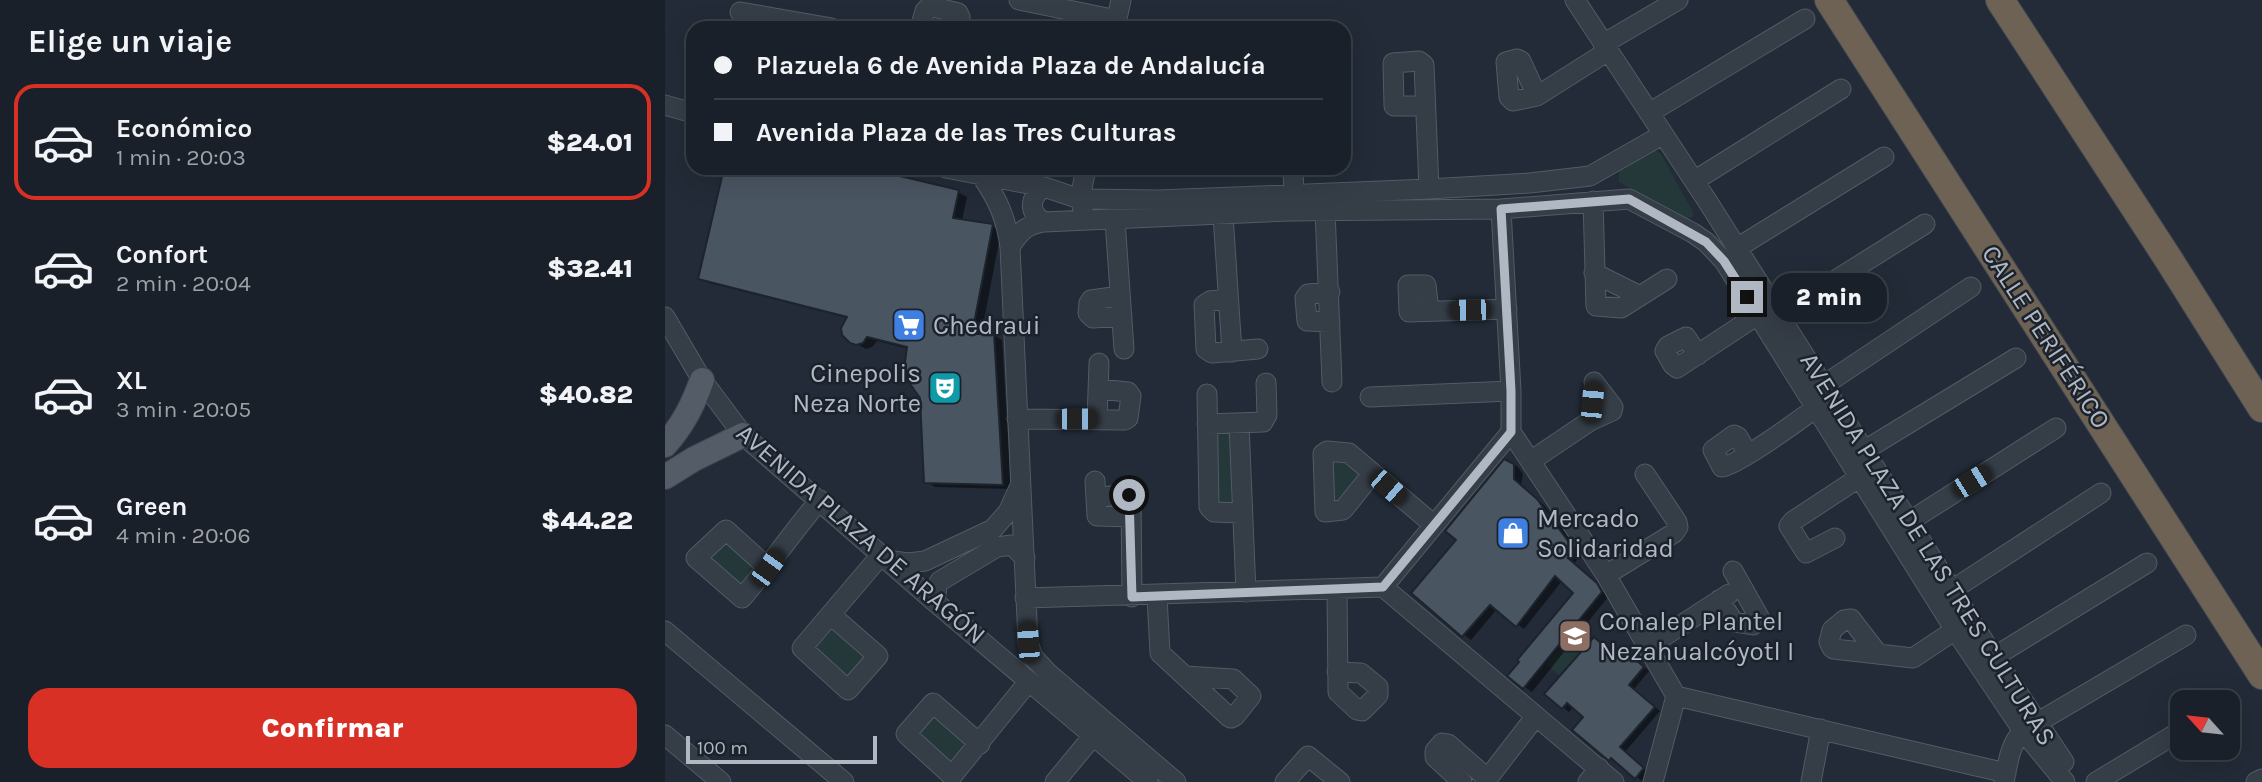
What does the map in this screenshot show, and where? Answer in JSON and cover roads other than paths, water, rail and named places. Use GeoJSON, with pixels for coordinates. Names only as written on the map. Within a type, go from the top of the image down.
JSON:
{"type":"FeatureCollection","features":[{"type":"Feature","properties":{"kind":"highway","name":"CALLE PERIFÉRICO"},"geometry":{"type":"LineString","coordinates":[[1829,0],[2262,675]]}},
{"type":"Feature","properties":{"kind":"highway"},"geometry":{"type":"LineString","coordinates":[[2000,0],[2262,408]]}},
{"type":"Feature","properties":{"kind":"main road"},"geometry":{"type":"LineString","coordinates":[[672,437],[692,406],[702,380]]}},
{"type":"Feature","properties":{"kind":"main road"},"geometry":{"type":"LineString","coordinates":[[672,437],[688,427],[698,431],[703,440],[702,450],[694,458]]}},
{"type":"Feature","properties":{"kind":"main road"},"geometry":{"type":"LineString","coordinates":[[665,477],[694,458],[743,435]]}},
{"type":"Feature","properties":{"kind":"street"},"geometry":{"type":"LineString","coordinates":[[1117,21],[1121,0]]}},
{"type":"Feature","properties":{"kind":"street","name":"AVENIDA PLAZA DE LAS TRES CULTURAS"},"geometry":{"type":"LineString","coordinates":[[1575,0],[1602,52],[1649,113],[1708,202],[1910,521],[1994,657],[2030,727],[2065,782]]}},
{"type":"Feature","properties":{"kind":"street"},"geometry":{"type":"LineString","coordinates":[[1537,96],[1678,0]]}},
{"type":"Feature","properties":{"kind":"street"},"geometry":{"type":"LineString","coordinates":[[1026,1],[1104,21]]}},
{"type":"Feature","properties":{"kind":"street"},"geometry":{"type":"LineString","coordinates":[[922,21],[930,6],[957,12],[960,15],[959,21]]}},
{"type":"Feature","properties":{"kind":"street"},"geometry":{"type":"LineString","coordinates":[[739,13],[788,21]]}},
{"type":"Feature","properties":{"kind":"street"},"geometry":{"type":"LineString","coordinates":[[1649,113],[1805,19]]}},
{"type":"Feature","properties":{"kind":"street"},"geometry":{"type":"LineString","coordinates":[[1694,181],[1840,89]]}},
{"type":"Feature","properties":{"kind":"street"},"geometry":{"type":"LineString","coordinates":[[1425,106],[1429,189]]}},
{"type":"Feature","properties":{"kind":"street"},"geometry":{"type":"LineString","coordinates":[[981,175],[1044,187],[1080,199],[1159,200],[1429,189],[1590,176],[1662,135]]}},
{"type":"Feature","properties":{"kind":"street"},"geometry":{"type":"LineString","coordinates":[[1737,248],[1884,157]]}},
{"type":"Feature","properties":{"kind":"street"},"geometry":{"type":"LineString","coordinates":[[1609,167],[1610,187],[1619,196],[1629,199]]}},
{"type":"Feature","properties":{"kind":"street","name":"AVENIDA PLAZA DE ARAGÓN"},"geometry":{"type":"LineString","coordinates":[[981,175],[1007,223],[1010,247],[1028,642],[1034,657],[1048,673],[1176,782]]}},
{"type":"Feature","properties":{"kind":"street"},"geometry":{"type":"LineString","coordinates":[[1075,220],[1083,211],[1080,199],[1085,175]]}},
{"type":"Feature","properties":{"kind":"street"},"geometry":{"type":"LineString","coordinates":[[1293,175],[1294,195]]}},
{"type":"Feature","properties":{"kind":"street"},"geometry":{"type":"LineString","coordinates":[[1044,187],[1035,194],[1031,205],[1035,216],[1044,222]]}},
{"type":"Feature","properties":{"kind":"street"},"geometry":{"type":"LineString","coordinates":[[1010,247],[1018,234],[1029,224],[1044,222],[1115,220],[1223,223],[1325,210],[1501,209],[1629,199]]}},
{"type":"Feature","properties":{"kind":"street","name":"AVENIDA PLAZA DE LAS TRES CULTURAS"},"geometry":{"type":"LineString","coordinates":[[1629,199],[1693,233],[1716,251],[1759,314],[1955,630],[2030,727],[2069,770],[2074,782]]}},
{"type":"Feature","properties":{"kind":"street"},"geometry":{"type":"LineString","coordinates":[[1593,201],[1595,304],[1598,307],[1621,308],[1667,279]]}},
{"type":"Feature","properties":{"kind":"street"},"geometry":{"type":"LineString","coordinates":[[1693,233],[1705,220],[1708,202]]}},
{"type":"Feature","properties":{"kind":"street"},"geometry":{"type":"LineString","coordinates":[[1501,209],[1511,432],[1606,575],[1676,696],[1653,782]]}},
{"type":"Feature","properties":{"kind":"street"},"geometry":{"type":"LineString","coordinates":[[1325,210],[1332,382]]}},
{"type":"Feature","properties":{"kind":"street"},"geometry":{"type":"LineString","coordinates":[[1115,220],[1124,349]]}},
{"type":"Feature","properties":{"kind":"street"},"geometry":{"type":"LineString","coordinates":[[1223,223],[1232,352],[1258,349]]}},
{"type":"Feature","properties":{"kind":"street"},"geometry":{"type":"LineString","coordinates":[[1780,315],[1925,224]]}},
{"type":"Feature","properties":{"kind":"street"},"geometry":{"type":"LineString","coordinates":[[1594,273],[1640,296]]}},
{"type":"Feature","properties":{"kind":"street"},"geometry":{"type":"LineString","coordinates":[[1824,386],[1971,287]]}},
{"type":"Feature","properties":{"kind":"street"},"geometry":{"type":"LineString","coordinates":[[1429,311],[1507,309]]}},
{"type":"Feature","properties":{"kind":"street"},"geometry":{"type":"LineString","coordinates":[[1698,355],[1759,314]]}},
{"type":"Feature","properties":{"kind":"street","name":"AVENIDA PLAZA DE ARAGÓN"},"geometry":{"type":"LineString","coordinates":[[665,317],[702,380],[743,435],[935,603],[1148,782]]}},
{"type":"Feature","properties":{"kind":"street"},"geometry":{"type":"LineString","coordinates":[[1865,450],[2016,358]]}},
{"type":"Feature","properties":{"kind":"street"},"geometry":{"type":"LineString","coordinates":[[1097,419],[1099,363]]}},
{"type":"Feature","properties":{"kind":"street"},"geometry":{"type":"LineString","coordinates":[[1207,424],[1261,423],[1265,420],[1266,383]]}},
{"type":"Feature","properties":{"kind":"street"},"geometry":{"type":"LineString","coordinates":[[1017,419],[1125,420],[1130,413],[1129,392],[1099,389]]}},
{"type":"Feature","properties":{"kind":"street"},"geometry":{"type":"LineString","coordinates":[[1370,397],[1511,391]]}},
{"type":"Feature","properties":{"kind":"street"},"geometry":{"type":"LineString","coordinates":[[1207,394],[1209,508],[1214,512],[1241,513]]}},
{"type":"Feature","properties":{"kind":"street"},"geometry":{"type":"LineString","coordinates":[[1748,454],[1817,408]]}},
{"type":"Feature","properties":{"kind":"street"},"geometry":{"type":"LineString","coordinates":[[1532,460],[1590,421]]}},
{"type":"Feature","properties":{"kind":"street"},"geometry":{"type":"LineString","coordinates":[[1239,424],[1246,592]]}},
{"type":"Feature","properties":{"kind":"street"},"geometry":{"type":"LineString","coordinates":[[1910,521],[2056,428]]}},
{"type":"Feature","properties":{"kind":"street"},"geometry":{"type":"LineString","coordinates":[[1383,587],[1511,432]]}},
{"type":"Feature","properties":{"kind":"street"},"geometry":{"type":"LineString","coordinates":[[1372,474],[1434,525]]}},
{"type":"Feature","properties":{"kind":"street"},"geometry":{"type":"LineString","coordinates":[[1606,575],[1674,533],[1678,527],[1645,474]]}},
{"type":"Feature","properties":{"kind":"street"},"geometry":{"type":"LineString","coordinates":[[1835,538],[1806,554],[1789,526],[1860,477]]}},
{"type":"Feature","properties":{"kind":"street"},"geometry":{"type":"LineString","coordinates":[[831,615],[884,558],[908,563],[925,561],[993,529],[1008,512],[1021,483]]}},
{"type":"Feature","properties":{"kind":"street"},"geometry":{"type":"LineString","coordinates":[[1095,489],[1097,516],[1131,517],[1132,597]]}},
{"type":"Feature","properties":{"kind":"street"},"geometry":{"type":"LineString","coordinates":[[1952,590],[2101,494]]}},
{"type":"Feature","properties":{"kind":"street"},"geometry":{"type":"LineString","coordinates":[[768,568],[820,500]]}},
{"type":"Feature","properties":{"kind":"street"},"geometry":{"type":"LineString","coordinates":[[935,603],[935,593],[940,581],[997,547],[1012,545],[1025,558]]}},
{"type":"Feature","properties":{"kind":"street"},"geometry":{"type":"LineString","coordinates":[[1994,657],[2147,563]]}},
{"type":"Feature","properties":{"kind":"street"},"geometry":{"type":"LineString","coordinates":[[1649,646],[1719,600],[1737,578],[1760,619],[1757,624],[1734,622],[1719,600]]}},
{"type":"Feature","properties":{"kind":"street"},"geometry":{"type":"LineString","coordinates":[[1025,598],[1132,597],[1383,587],[1537,716],[1593,775],[1614,782]]}},
{"type":"Feature","properties":{"kind":"street"},"geometry":{"type":"LineString","coordinates":[[1337,672],[1338,589]]}},
{"type":"Feature","properties":{"kind":"street"},"geometry":{"type":"LineString","coordinates":[[1157,596],[1159,652],[1185,676]]}},
{"type":"Feature","properties":{"kind":"street"},"geometry":{"type":"LineString","coordinates":[[1878,654],[1913,658],[1955,630]]}},
{"type":"Feature","properties":{"kind":"street"},"geometry":{"type":"LineString","coordinates":[[665,631],[844,782]]}},
{"type":"Feature","properties":{"kind":"street"},"geometry":{"type":"LineString","coordinates":[[1676,696],[1822,729],[2005,778],[2015,738],[2186,635]]}},
{"type":"Feature","properties":{"kind":"street"},"geometry":{"type":"LineString","coordinates":[[1002,658],[1010,660],[1019,656],[1026,649],[1028,642]]}},
{"type":"Feature","properties":{"kind":"street"},"geometry":{"type":"LineString","coordinates":[[980,744],[1029,681]]}},
{"type":"Feature","properties":{"kind":"street"},"geometry":{"type":"LineString","coordinates":[[1462,782],[1436,759],[1434,753],[1442,743],[1448,744],[1486,780],[1537,716]]}},
{"type":"Feature","properties":{"kind":"street"},"geometry":{"type":"LineString","coordinates":[[1811,782],[1822,729]]}},
{"type":"Feature","properties":{"kind":"street"},"geometry":{"type":"LineString","coordinates":[[665,735],[721,782]]}},
{"type":"Feature","properties":{"kind":"street"},"geometry":{"type":"LineString","coordinates":[[1055,782],[1093,736]]}},
{"type":"Feature","properties":{"kind":"street"},"geometry":{"type":"LineString","coordinates":[[2096,782],[2170,737]]}},
{"type":"Feature","properties":{"kind":"street"},"geometry":{"type":"LineString","coordinates":[[1294,779],[1305,758],[1310,756],[1340,782]]}},
{"type":"Feature","properties":{"kind":"street"},"geometry":{"type":"LineString","coordinates":[[2256,782],[2262,779]]}},
{"type":"Feature","properties":{"kind":"place","name":"Chedraui"},"geometry":{"type":"Point","coordinates":[909,325]}},
{"type":"Feature","properties":{"kind":"place","name":"Cinepolis Neza Norte"},"geometry":{"type":"Point","coordinates":[945,388]}},
{"type":"Feature","properties":{"kind":"place","name":"Mercado Solidaridad"},"geometry":{"type":"Point","coordinates":[1513,533]}},
{"type":"Feature","properties":{"kind":"place","name":"Conalep Plantel Nezahualcóyotl I"},"geometry":{"type":"Point","coordinates":[1575,636]}}]}
